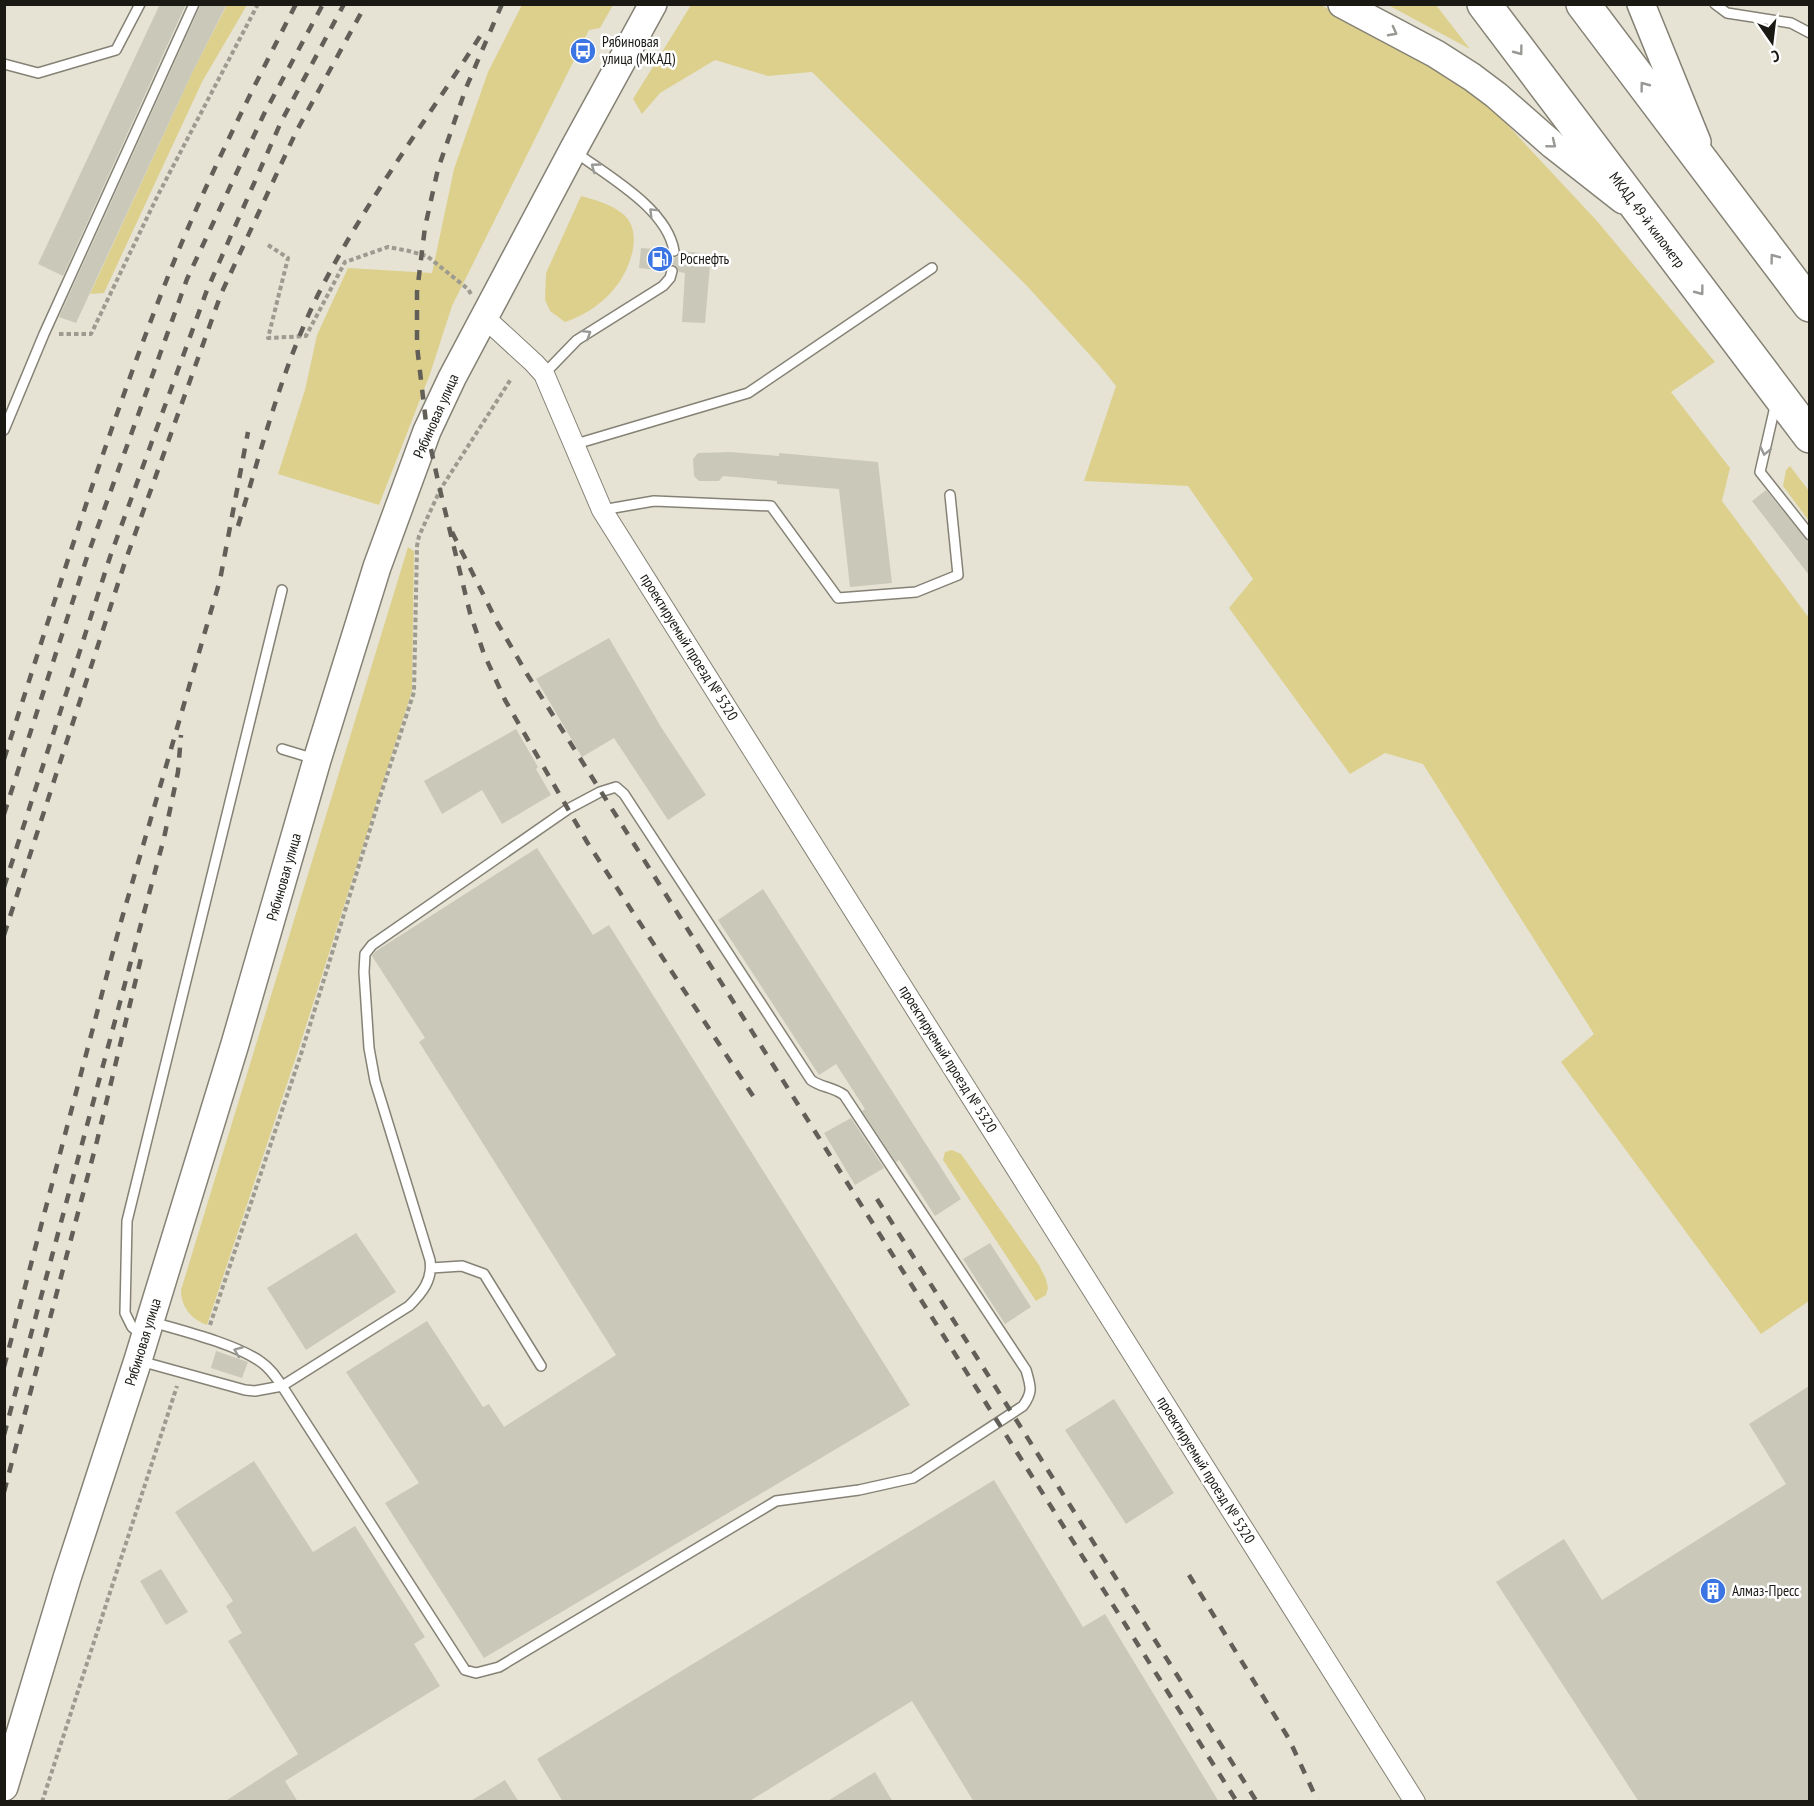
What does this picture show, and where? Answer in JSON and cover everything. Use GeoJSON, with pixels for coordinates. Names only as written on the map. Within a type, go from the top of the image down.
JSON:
{"type":"FeatureCollection","features":[{"type":"Feature","properties":{"kind":"highway","name":"МКАД, 49-й километр"},"geometry":{"type":"LineString","coordinates":[[1484,4],[1809,436]]}},
{"type":"Feature","properties":{"kind":"highway"},"geometry":{"type":"LineString","coordinates":[[1583,4],[1809,305]]}},
{"type":"Feature","properties":{"kind":"street","name":"Рябиновая улица"},"geometry":{"type":"LineString","coordinates":[[4,1787],[67,1578],[235,1044],[317,760],[377,567],[427,431],[452,378],[653,4]]}},
{"type":"Feature","properties":{"kind":"street"},"geometry":{"type":"LineString","coordinates":[[1342,4],[1436,54],[1472,77],[1553,145],[1642,214]]}},
{"type":"Feature","properties":{"kind":"street"},"geometry":{"type":"LineString","coordinates":[[1641,4],[1708,171]]}},
{"type":"Feature","properties":{"kind":"street","name":"проектируемый проезд № 5320"},"geometry":{"type":"LineString","coordinates":[[485,318],[544,374],[576,444],[602,510],[1414,1802]]}},
{"type":"Feature","properties":{"kind":"lane"},"geometry":{"type":"LineString","coordinates":[[4,64],[38,73],[116,50],[140,4]]}},
{"type":"Feature","properties":{"kind":"lane"},"geometry":{"type":"LineString","coordinates":[[4,430],[44,334],[194,4]]}},
{"type":"Feature","properties":{"kind":"lane"},"geometry":{"type":"LineString","coordinates":[[1715,4],[1727,14],[1791,23],[1809,33]]}},
{"type":"Feature","properties":{"kind":"lane"},"geometry":{"type":"LineString","coordinates":[[573,150],[653,210],[668,231],[674,251]]}},
{"type":"Feature","properties":{"kind":"lane"},"geometry":{"type":"LineString","coordinates":[[576,444],[748,393],[932,268]]}},
{"type":"Feature","properties":{"kind":"lane"},"geometry":{"type":"LineString","coordinates":[[544,374],[577,340],[668,282],[672,271]]}},
{"type":"Feature","properties":{"kind":"lane"},"geometry":{"type":"LineString","coordinates":[[1778,394],[1760,472],[1809,535]]}},
{"type":"Feature","properties":{"kind":"lane"},"geometry":{"type":"LineString","coordinates":[[602,510],[654,501],[771,506],[838,598],[915,592],[958,575],[950,495]]}},
{"type":"Feature","properties":{"kind":"lane"},"geometry":{"type":"LineString","coordinates":[[144,1339],[200,1336],[262,1362],[282,1386],[465,1670],[476,1673],[499,1667],[776,1501],[859,1490],[913,1478],[1023,1406],[1031,1390],[1026,1370],[844,1095],[832,1087],[823,1087],[811,1080],[624,794],[616,787],[600,792],[568,809],[372,945],[365,954],[367,1029],[375,1081],[431,1268],[426,1286],[409,1306],[282,1386],[255,1391],[182,1372],[144,1339],[132,1327],[125,1313],[127,1221],[282,590]]}},
{"type":"Feature","properties":{"kind":"lane"},"geometry":{"type":"LineString","coordinates":[[282,749],[317,760]]}},
{"type":"Feature","properties":{"kind":"lane"},"geometry":{"type":"LineString","coordinates":[[431,1268],[462,1266],[484,1274],[541,1366]]}},
{"type":"Feature","properties":{"kind":"path"},"geometry":{"type":"LineString","coordinates":[[44,334],[91,334],[158,195],[258,4]]}},
{"type":"Feature","properties":{"kind":"path"},"geometry":{"type":"LineString","coordinates":[[268,245],[288,258],[268,338],[306,336],[345,262],[388,247],[427,256],[468,289],[485,318]]}},
{"type":"Feature","properties":{"kind":"path"},"geometry":{"type":"LineString","coordinates":[[200,1336],[210,1325],[298,1062],[414,692],[419,536],[440,490],[511,379]]}},
{"type":"Feature","properties":{"kind":"path"},"geometry":{"type":"LineString","coordinates":[[42,1802],[182,1372]]}},
{"type":"Feature","properties":{"kind":"shaded area"},"geometry":{"type":"Polygon","coordinates":[[[1319,4],[1422,59],[1488,104],[1597,221],[1715,362],[1671,392],[1730,468],[1722,501],[1809,618],[1809,1301],[1761,1334],[1561,1062],[1594,1034],[1423,764],[1385,753],[1350,774],[1229,608],[1253,579],[1188,486],[1084,481],[1116,386],[1027,286],[812,72],[768,76],[715,60],[660,93],[642,114],[633,99],[691,5],[1319,4]]]}},
{"type":"Feature","properties":{"kind":"shaded area"},"geometry":{"type":"Polygon","coordinates":[[[227,5],[247,5],[202,82],[104,293],[90,294],[193,71],[227,5]]]}},
{"type":"Feature","properties":{"kind":"shaded area"},"geometry":{"type":"Polygon","coordinates":[[[522,5],[613,5],[600,28],[589,30],[452,306],[430,374],[379,505],[278,474],[305,390],[317,335],[348,268],[432,273],[454,169],[488,72],[522,5]]]}},
{"type":"Feature","properties":{"kind":"shaded area"},"geometry":{"type":"Polygon","coordinates":[[[1388,5],[1436,5],[1470,49],[1388,5]]]}},
{"type":"Feature","properties":{"kind":"shaded area"},"geometry":{"type":"Polygon","coordinates":[[[581,196],[608,205],[623,214],[630,222],[634,241],[629,263],[620,282],[604,300],[592,309],[565,322],[550,311],[545,300],[546,273],[581,196]]]}},
{"type":"Feature","properties":{"kind":"shaded area"},"geometry":{"type":"Polygon","coordinates":[[[1790,466],[1809,491],[1809,521],[1783,486],[1786,470],[1790,466]]]}},
{"type":"Feature","properties":{"kind":"shaded area"},"geometry":{"type":"Polygon","coordinates":[[[408,547],[414,551],[412,691],[300,1045],[207,1325],[188,1312],[181,1296],[181,1290],[408,547]]]}},
{"type":"Feature","properties":{"kind":"shaded area"},"geometry":{"type":"Polygon","coordinates":[[[952,1150],[961,1154],[1039,1265],[1046,1279],[1048,1288],[1046,1295],[1036,1301],[943,1160],[945,1152],[952,1150]]]}},
{"type":"Feature","properties":{"kind":"building"},"geometry":{"type":"Polygon","coordinates":[[[160,4],[186,4],[63,276],[38,264],[160,4]]]}},
{"type":"Feature","properties":{"kind":"building"},"geometry":{"type":"Polygon","coordinates":[[[201,4],[227,4],[193,71],[76,323],[59,317],[201,4]]]}},
{"type":"Feature","properties":{"kind":"building"},"geometry":{"type":"Polygon","coordinates":[[[641,248],[667,250],[669,256],[673,258],[679,256],[681,251],[711,254],[705,323],[682,322],[685,273],[679,272],[673,264],[665,271],[639,268],[641,248]]]}},
{"type":"Feature","properties":{"kind":"building"},"geometry":{"type":"Polygon","coordinates":[[[730,452],[779,456],[779,453],[878,462],[892,583],[850,587],[839,489],[777,484],[777,481],[723,476],[719,481],[699,481],[694,476],[693,459],[698,453],[730,452]]]}},
{"type":"Feature","properties":{"kind":"building"},"geometry":{"type":"Polygon","coordinates":[[[1766,490],[1809,543],[1809,575],[1752,501],[1766,490]]]}},
{"type":"Feature","properties":{"kind":"building"},"geometry":{"type":"Polygon","coordinates":[[[609,638],[661,727],[706,795],[668,820],[614,738],[582,757],[536,679],[609,638]]]}},
{"type":"Feature","properties":{"kind":"building"},"geometry":{"type":"Polygon","coordinates":[[[516,729],[551,795],[502,824],[482,790],[442,814],[424,781],[516,729]]]}},
{"type":"Feature","properties":{"kind":"building"},"geometry":{"type":"Polygon","coordinates":[[[537,848],[593,935],[609,925],[910,1405],[484,1658],[385,1503],[419,1483],[346,1372],[427,1321],[483,1407],[489,1404],[504,1427],[616,1355],[419,1042],[425,1038],[372,956],[376,951],[537,848]]]}},
{"type":"Feature","properties":{"kind":"building"},"geometry":{"type":"Polygon","coordinates":[[[763,889],[961,1199],[935,1216],[899,1160],[896,1162],[862,1111],[865,1109],[836,1064],[819,1075],[718,920],[763,889]]]}},
{"type":"Feature","properties":{"kind":"building"},"geometry":{"type":"Polygon","coordinates":[[[851,1118],[884,1168],[855,1185],[824,1133],[851,1118]]]}},
{"type":"Feature","properties":{"kind":"building"},"geometry":{"type":"Polygon","coordinates":[[[356,1233],[396,1292],[306,1350],[267,1288],[356,1233]]]}},
{"type":"Feature","properties":{"kind":"building"},"geometry":{"type":"Polygon","coordinates":[[[990,1243],[1031,1307],[1005,1324],[963,1259],[990,1243]]]}},
{"type":"Feature","properties":{"kind":"building"},"geometry":{"type":"Polygon","coordinates":[[[216,1351],[248,1362],[242,1378],[211,1368],[216,1351]]]}},
{"type":"Feature","properties":{"kind":"building","name":"Алмаз-Пресс"},"geometry":{"type":"Polygon","coordinates":[[[1809,1386],[1809,1802],[1639,1802],[1496,1582],[1564,1539],[1602,1600],[1786,1484],[1749,1424],[1809,1386]]]}},
{"type":"Feature","properties":{"kind":"building"},"geometry":{"type":"Polygon","coordinates":[[[1114,1399],[1174,1493],[1126,1524],[1065,1430],[1114,1399]]]}},
{"type":"Feature","properties":{"kind":"building"},"geometry":{"type":"Polygon","coordinates":[[[254,1461],[313,1552],[355,1526],[425,1637],[414,1644],[440,1686],[285,1781],[298,1802],[224,1802],[298,1754],[228,1641],[242,1633],[226,1606],[233,1601],[175,1512],[254,1461]]]}},
{"type":"Feature","properties":{"kind":"building"},"geometry":{"type":"Polygon","coordinates":[[[994,1480],[1083,1627],[1105,1614],[1219,1802],[974,1802],[912,1701],[748,1802],[563,1802],[537,1759],[994,1480]]]}},
{"type":"Feature","properties":{"kind":"building"},"geometry":{"type":"Polygon","coordinates":[[[161,1569],[188,1612],[166,1625],[140,1581],[161,1569]]]}},
{"type":"Feature","properties":{"kind":"building"},"geometry":{"type":"Polygon","coordinates":[[[875,1772],[893,1802],[826,1802],[875,1772]]]}},
{"type":"Feature","properties":{"kind":"building"},"geometry":{"type":"Polygon","coordinates":[[[505,1780],[519,1802],[469,1802],[505,1780]]]}},
{"type":"Feature","properties":{"kind":"railway"},"geometry":{"type":"LineString","coordinates":[[4,759],[102,457],[144,338],[181,244],[212,174],[296,4]]}},
{"type":"Feature","properties":{"kind":"railway"},"geometry":{"type":"LineString","coordinates":[[4,814],[87,557],[187,279],[264,114],[323,4]]}},
{"type":"Feature","properties":{"kind":"railway"},"geometry":{"type":"LineString","coordinates":[[4,887],[110,557],[207,290],[281,122],[344,4]]}},
{"type":"Feature","properties":{"kind":"railway"},"geometry":{"type":"LineString","coordinates":[[4,935],[125,562],[221,294],[296,132],[366,4]]}},
{"type":"Feature","properties":{"kind":"railway"},"geometry":{"type":"LineString","coordinates":[[502,4],[466,88],[438,169],[425,227],[417,292],[417,346],[427,431],[440,490],[470,613],[484,654],[505,700],[587,842],[755,1099]]}},
{"type":"Feature","properties":{"kind":"railway"},"geometry":{"type":"LineString","coordinates":[[238,526],[286,372],[324,283],[381,186],[484,30]]}},
{"type":"Feature","properties":{"kind":"railway"},"geometry":{"type":"LineString","coordinates":[[4,1367],[120,925],[220,580],[248,432]]}},
{"type":"Feature","properties":{"kind":"railway"},"geometry":{"type":"LineString","coordinates":[[452,532],[498,624],[527,674],[1237,1802]]}},
{"type":"Feature","properties":{"kind":"railway"},"geometry":{"type":"LineString","coordinates":[[4,1435],[164,838],[178,772],[181,735]]}},
{"type":"Feature","properties":{"kind":"railway"},"geometry":{"type":"LineString","coordinates":[[4,1492],[97,1141],[142,954]]}},
{"type":"Feature","properties":{"kind":"railway"},"geometry":{"type":"LineString","coordinates":[[877,1199],[1257,1802]]}},
{"type":"Feature","properties":{"kind":"railway"},"geometry":{"type":"LineString","coordinates":[[1189,1575],[1289,1739],[1318,1802]]}},
{"type":"Feature","properties":{"kind":"place","name":"Рябиновая улица (МКАД)"},"geometry":{"type":"Point","coordinates":[583,51]}},
{"type":"Feature","properties":{"kind":"place","name":"Роснефть"},"geometry":{"type":"Point","coordinates":[660,259]}},
{"type":"Feature","properties":{"kind":"place","name":"Алмаз-Пресс"},"geometry":{"type":"Point","coordinates":[1713,1591]}}]}
